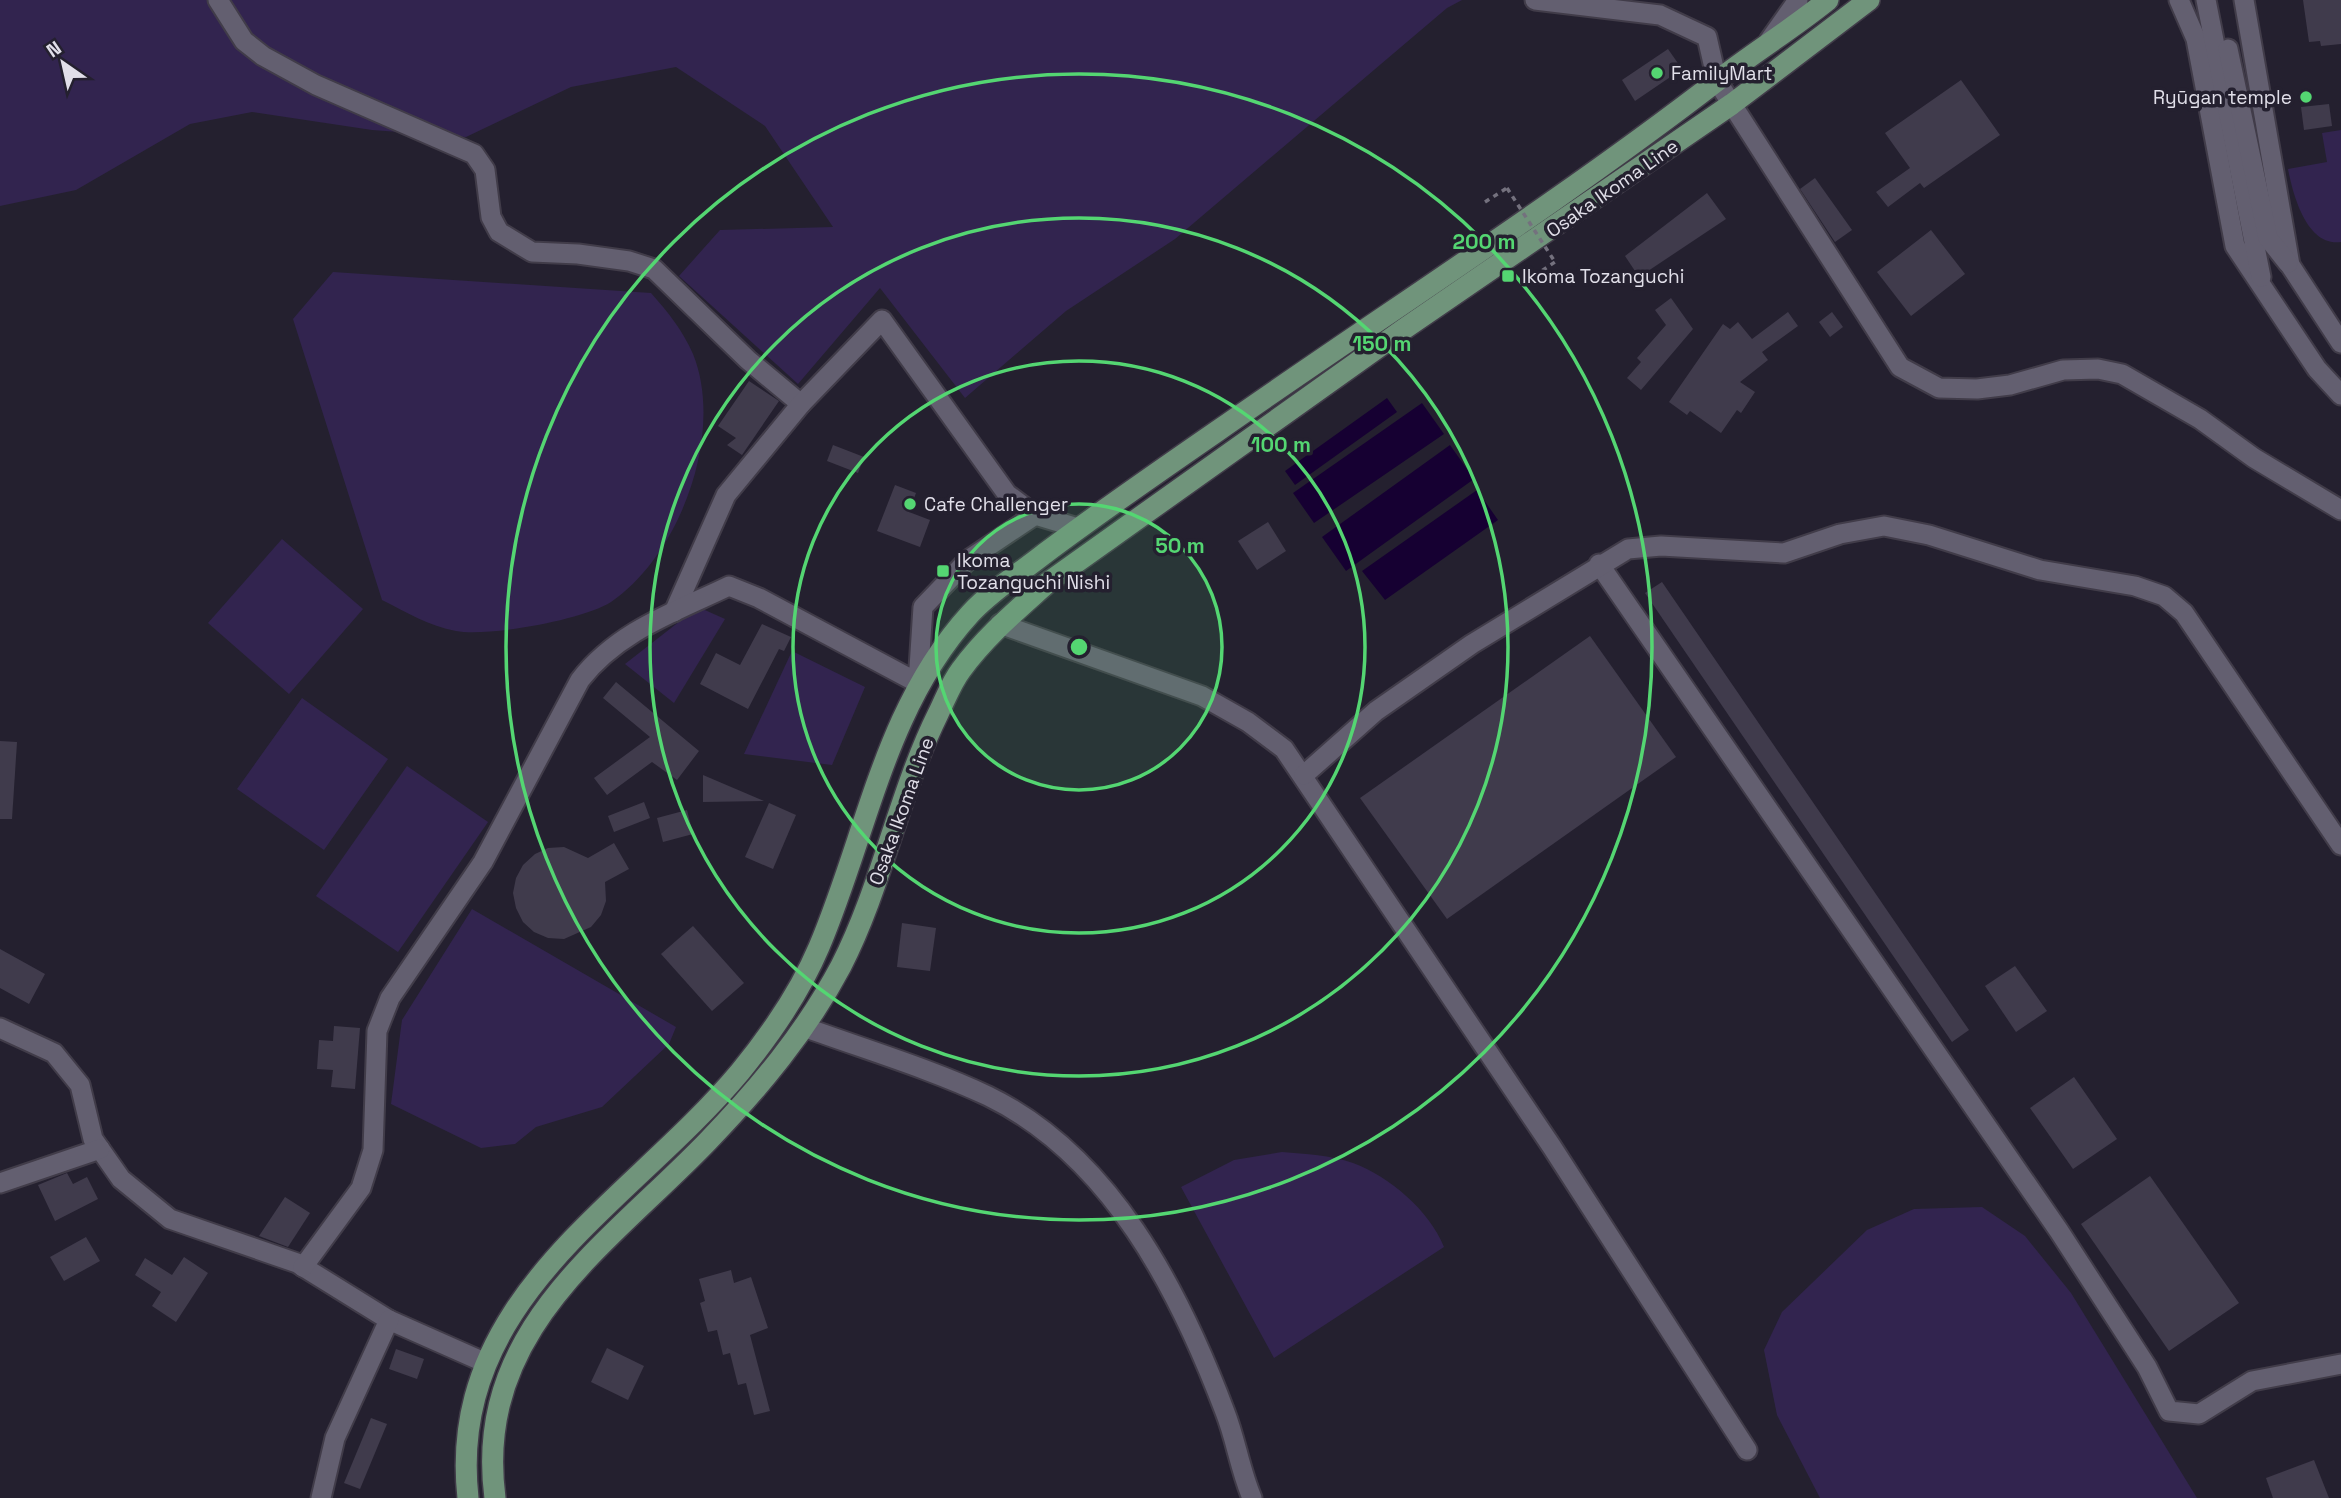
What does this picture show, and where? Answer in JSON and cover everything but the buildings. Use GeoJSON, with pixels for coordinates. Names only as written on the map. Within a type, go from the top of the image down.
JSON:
{"type":"FeatureCollection","features":[{"type":"Feature","properties":{"kind":"main road","name":"Osaka Ikoma Line"},"geometry":{"type":"LineString","coordinates":[[468,1498],[464,1464],[471,1403],[486,1363],[505,1325],[543,1269],[614,1195],[699,1117],[741,1071],[782,1017],[818,950],[890,747],[918,683],[932,660],[974,610],[1078,528],[1536,211],[1763,50],[1828,0]]}},
{"type":"Feature","properties":{"kind":"main road","name":"Osaka Ikoma Line"},"geometry":{"type":"LineString","coordinates":[[495,1498],[496,1409],[522,1340],[577,1269],[761,1085],[804,1027],[841,965],[872,893],[918,754],[959,671],[1000,624],[1046,584],[1404,330],[1732,104],[1869,0]]}},
{"type":"Feature","properties":{"kind":"street"},"geometry":{"type":"LineString","coordinates":[[218,0],[244,41],[263,56],[316,85],[474,154],[485,170],[491,217],[499,232],[532,253],[578,254],[629,261],[653,269],[748,360],[801,404]]}},
{"type":"Feature","properties":{"kind":"street"},"geometry":{"type":"LineString","coordinates":[[1535,0],[1660,15],[1707,37],[1717,81],[1900,368],[1939,388],[1977,389],[2010,385],[2063,370],[2098,369],[2122,374],[2200,419],[2254,458],[2341,510]]}},
{"type":"Feature","properties":{"kind":"street"},"geometry":{"type":"LineString","coordinates":[[1763,50],[1798,0]]}},
{"type":"Feature","properties":{"kind":"street"},"geometry":{"type":"LineString","coordinates":[[1831,31],[1885,0]]}},
{"type":"Feature","properties":{"kind":"street"},"geometry":{"type":"LineString","coordinates":[[2179,0],[2196,39],[2235,246],[2317,369],[2341,395]]}},
{"type":"Feature","properties":{"kind":"street"},"geometry":{"type":"LineString","coordinates":[[2206,0],[2263,285]]}},
{"type":"Feature","properties":{"kind":"street"},"geometry":{"type":"LineString","coordinates":[[2217,0],[2268,238],[2290,265],[2341,343]]}},
{"type":"Feature","properties":{"kind":"street"},"geometry":{"type":"LineString","coordinates":[[2244,0],[2290,265]]}},
{"type":"Feature","properties":{"kind":"street"},"geometry":{"type":"LineString","coordinates":[[674,612],[726,495],[801,404],[882,320],[1007,494],[1035,515],[1078,528]]}},
{"type":"Feature","properties":{"kind":"street"},"geometry":{"type":"LineString","coordinates":[[303,1267],[361,1188],[373,1150],[377,1031],[390,998],[483,862],[580,680],[598,657],[631,633],[729,586],[759,598],[918,683],[923,607],[968,560],[1035,515]]}},
{"type":"Feature","properties":{"kind":"street"},"geometry":{"type":"LineString","coordinates":[[1304,775],[1376,711],[1472,644],[1599,564],[1628,549],[1661,546],[1784,554],[1840,534],[1884,526],[1928,535],[2040,570],[2135,586],[2164,596],[2184,613],[2341,845]]}},
{"type":"Feature","properties":{"kind":"street"},"geometry":{"type":"LineString","coordinates":[[1599,564],[2059,1231],[2147,1367],[2169,1411],[2199,1414],[2252,1381],[2341,1364]]}},
{"type":"Feature","properties":{"kind":"street"},"geometry":{"type":"LineString","coordinates":[[1000,624],[1202,696],[1248,722],[1284,749],[1552,1147],[1747,1450]]}},
{"type":"Feature","properties":{"kind":"street"},"geometry":{"type":"LineString","coordinates":[[804,1027],[988,1096],[1029,1119],[1064,1146],[1101,1185],[1169,1282],[1225,1413],[1252,1498]]}},
{"type":"Feature","properties":{"kind":"street"},"geometry":{"type":"LineString","coordinates":[[0,1028],[54,1053],[80,1085],[93,1139],[121,1179],[170,1219],[303,1267],[389,1321],[486,1363]]}},
{"type":"Feature","properties":{"kind":"street"},"geometry":{"type":"LineString","coordinates":[[0,1183],[100,1149]]}},
{"type":"Feature","properties":{"kind":"street"},"geometry":{"type":"LineString","coordinates":[[321,1498],[335,1438],[389,1321]]}},
{"type":"Feature","properties":{"kind":"path"},"geometry":{"type":"LineString","coordinates":[[1485,202],[1507,188],[1555,262],[1534,276]]}},
{"type":"Feature","properties":{"kind":"shaded area"},"geometry":{"type":"Polygon","coordinates":[[[0,0],[1462,0],[1447,8],[1175,239],[1066,311],[965,398],[880,288],[798,384],[679,276],[720,230],[833,227],[765,126],[676,67],[571,87],[466,137],[372,130],[252,112],[190,124],[76,190],[0,206],[0,0]]]}},
{"type":"Feature","properties":{"kind":"shaded area"},"geometry":{"type":"Polygon","coordinates":[[[2341,130],[2341,242],[2329,241],[2311,228],[2298,205],[2288,169],[2327,162],[2322,133],[2341,130]]]}},
{"type":"Feature","properties":{"kind":"shaded area"},"geometry":{"type":"Polygon","coordinates":[[[333,272],[651,293],[675,322],[693,354],[701,385],[703,419],[699,455],[690,490],[676,524],[657,555],[636,581],[598,609],[535,626],[490,632],[446,629],[382,600],[293,319],[333,272]]]}},
{"type":"Feature","properties":{"kind":"shaded area"},"geometry":{"type":"Polygon","coordinates":[[[1387,398],[1397,412],[1295,485],[1285,471],[1387,398]]]}},
{"type":"Feature","properties":{"kind":"shaded area"},"geometry":{"type":"Polygon","coordinates":[[[1422,403],[1444,434],[1314,523],[1293,493],[1422,403]]]}},
{"type":"Feature","properties":{"kind":"shaded area"},"geometry":{"type":"Polygon","coordinates":[[[1450,445],[1474,479],[1346,571],[1322,537],[1450,445]]]}},
{"type":"Feature","properties":{"kind":"shaded area"},"geometry":{"type":"Polygon","coordinates":[[[1477,490],[1498,520],[1385,600],[1362,571],[1477,490]]]}},
{"type":"Feature","properties":{"kind":"shaded area"},"geometry":{"type":"Polygon","coordinates":[[[282,539],[363,609],[289,694],[208,623],[282,539]]]}},
{"type":"Feature","properties":{"kind":"shaded area"},"geometry":{"type":"Polygon","coordinates":[[[698,607],[725,619],[674,703],[625,664],[698,607]]]}},
{"type":"Feature","properties":{"kind":"shaded area"},"geometry":{"type":"Polygon","coordinates":[[[792,651],[865,687],[832,765],[744,754],[792,651]]]}},
{"type":"Feature","properties":{"kind":"shaded area"},"geometry":{"type":"Polygon","coordinates":[[[302,698],[388,759],[324,850],[237,789],[302,698]]]}},
{"type":"Feature","properties":{"kind":"shaded area"},"geometry":{"type":"Polygon","coordinates":[[[407,766],[488,822],[398,952],[316,896],[407,766]]]}},
{"type":"Feature","properties":{"kind":"shaded area"},"geometry":{"type":"Polygon","coordinates":[[[472,909],[676,1027],[669,1044],[602,1107],[536,1127],[515,1144],[481,1148],[391,1104],[402,1020],[472,909]]]}},
{"type":"Feature","properties":{"kind":"shaded area"},"geometry":{"type":"Polygon","coordinates":[[[1282,1152],[1344,1160],[1381,1177],[1407,1196],[1429,1220],[1444,1247],[1274,1358],[1181,1187],[1234,1160],[1282,1152]]]}},
{"type":"Feature","properties":{"kind":"shaded area"},"geometry":{"type":"Polygon","coordinates":[[[1982,1207],[2025,1236],[2071,1293],[2197,1498],[1820,1498],[1777,1415],[1764,1350],[1782,1312],[1867,1230],[1914,1209],[1982,1207]]]}},
{"type":"Feature","properties":{"kind":"place","name":"FamilyMart"},"geometry":{"type":"Point","coordinates":[1657,73]}},
{"type":"Feature","properties":{"kind":"place","name":"Ryūgan temple"},"geometry":{"type":"Point","coordinates":[2306,97]}},
{"type":"Feature","properties":{"kind":"place","name":"Ikoma Tozanguchi"},"geometry":{"type":"Point","coordinates":[1508,276]}},
{"type":"Feature","properties":{"kind":"place","name":"Cafe Challenger"},"geometry":{"type":"Point","coordinates":[910,504]}},
{"type":"Feature","properties":{"kind":"place","name":"Ikoma Tozanguchi Nishi"},"geometry":{"type":"Point","coordinates":[943,571]}}]}
